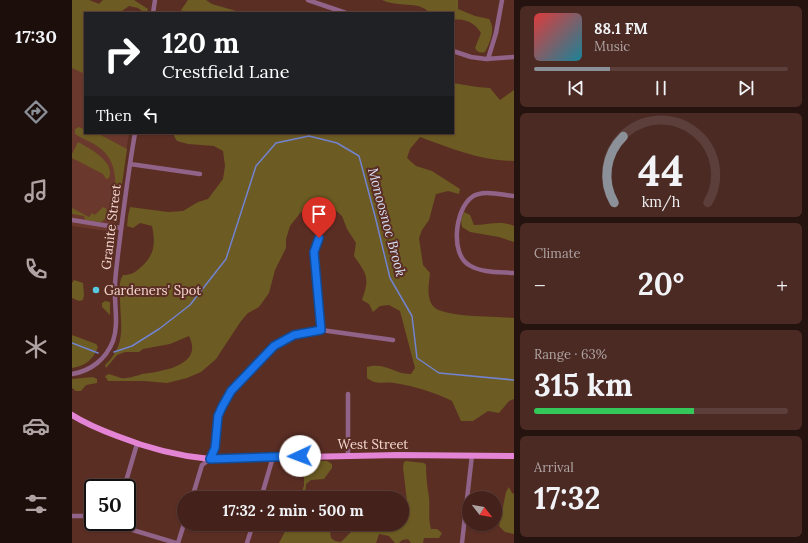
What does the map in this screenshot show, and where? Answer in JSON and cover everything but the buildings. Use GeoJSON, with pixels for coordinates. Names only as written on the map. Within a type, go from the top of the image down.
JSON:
{"type":"FeatureCollection","features":[{"type":"Feature","properties":{"kind":"main road","name":"West Street"},"geometry":{"type":"LineString","coordinates":[[72,415],[88,424],[137,444],[174,454],[210,459],[348,455],[514,456]]}},
{"type":"Feature","properties":{"kind":"street"},"geometry":{"type":"LineString","coordinates":[[153,12],[155,0]]}},
{"type":"Feature","properties":{"kind":"street"},"geometry":{"type":"LineString","coordinates":[[308,0],[343,12]]}},
{"type":"Feature","properties":{"kind":"street"},"geometry":{"type":"LineString","coordinates":[[488,59],[496,33],[502,0]]}},
{"type":"Feature","properties":{"kind":"street"},"geometry":{"type":"LineString","coordinates":[[454,51],[471,57],[488,59],[514,57]]}},
{"type":"Feature","properties":{"kind":"street","name":"Granite Street"},"geometry":{"type":"LineString","coordinates":[[72,374],[84,371],[95,365],[107,352],[113,342],[116,329],[115,287],[121,228],[134,134]]}},
{"type":"Feature","properties":{"kind":"street"},"geometry":{"type":"LineString","coordinates":[[130,164],[200,174]]}},
{"type":"Feature","properties":{"kind":"street"},"geometry":{"type":"LineString","coordinates":[[514,196],[479,193],[465,204],[457,225],[458,251],[464,262],[477,269],[514,273]]}},
{"type":"Feature","properties":{"kind":"street"},"geometry":{"type":"LineString","coordinates":[[72,220],[121,228]]}},
{"type":"Feature","properties":{"kind":"street"},"geometry":{"type":"LineString","coordinates":[[319,238],[314,252],[321,330]]}},
{"type":"Feature","properties":{"kind":"street"},"geometry":{"type":"LineString","coordinates":[[194,491],[202,465],[210,459],[215,448],[218,416],[222,407],[231,391],[274,346],[294,335],[321,330],[393,340]]}},
{"type":"Feature","properties":{"kind":"street"},"geometry":{"type":"LineString","coordinates":[[348,394],[348,455]]}},
{"type":"Feature","properties":{"kind":"street"},"geometry":{"type":"LineString","coordinates":[[127,479],[137,444]]}},
{"type":"Feature","properties":{"kind":"street"},"geometry":{"type":"LineString","coordinates":[[462,543],[472,455]]}},
{"type":"Feature","properties":{"kind":"street"},"geometry":{"type":"LineString","coordinates":[[262,491],[273,457]]}},
{"type":"Feature","properties":{"kind":"street"},"geometry":{"type":"LineString","coordinates":[[72,516],[84,516]]}},
{"type":"Feature","properties":{"kind":"street"},"geometry":{"type":"LineString","coordinates":[[136,530],[177,543],[181,531]]}},
{"type":"Feature","properties":{"kind":"street"},"geometry":{"type":"LineString","coordinates":[[247,543],[251,531]]}},
{"type":"Feature","properties":{"kind":"shaded area"},"geometry":{"type":"Polygon","coordinates":[[[72,0],[89,0],[111,8],[84,12],[84,134],[129,134],[114,232],[72,226],[72,0]]]}},
{"type":"Feature","properties":{"kind":"shaded area"},"geometry":{"type":"Polygon","coordinates":[[[72,0],[89,0],[99,4],[103,0],[134,0],[148,9],[147,12],[142,12],[138,8],[129,6],[120,12],[84,12],[84,74],[72,68],[72,0]]]}},
{"type":"Feature","properties":{"kind":"shaded area"},"geometry":{"type":"Polygon","coordinates":[[[188,0],[206,0],[212,4],[240,12],[183,12],[181,10],[188,0]]]}},
{"type":"Feature","properties":{"kind":"shaded area"},"geometry":{"type":"Polygon","coordinates":[[[382,0],[458,0],[458,9],[475,16],[489,19],[492,27],[492,36],[485,52],[478,52],[475,48],[481,33],[476,26],[469,22],[454,20],[454,12],[429,12],[414,5],[382,0]]]}},
{"type":"Feature","properties":{"kind":"shaded area"},"geometry":{"type":"Polygon","coordinates":[[[454,83],[490,88],[500,100],[514,90],[514,161],[490,159],[478,156],[420,137],[410,149],[407,158],[416,166],[432,171],[460,189],[459,194],[448,191],[436,194],[429,220],[422,230],[419,238],[423,265],[430,273],[429,298],[433,306],[438,310],[447,313],[471,316],[514,318],[514,399],[509,401],[499,413],[488,411],[473,421],[461,421],[452,401],[431,392],[394,383],[377,383],[367,378],[367,367],[380,366],[405,374],[411,374],[415,368],[400,311],[389,305],[380,306],[373,312],[369,304],[362,300],[366,286],[366,276],[354,256],[356,243],[347,229],[342,216],[332,207],[321,205],[301,212],[290,226],[286,239],[286,248],[275,270],[269,293],[259,307],[248,313],[241,321],[216,359],[201,372],[187,378],[167,383],[144,381],[108,381],[105,376],[109,374],[126,378],[170,369],[186,360],[191,354],[192,346],[189,336],[170,344],[143,349],[139,352],[125,352],[117,355],[106,368],[105,365],[112,357],[120,340],[121,279],[123,275],[128,275],[134,272],[145,264],[153,250],[154,244],[152,226],[140,223],[133,228],[127,226],[130,207],[168,212],[183,211],[198,202],[208,199],[223,179],[225,166],[223,151],[214,146],[188,144],[177,141],[174,136],[175,134],[454,134],[454,83]]]}},
{"type":"Feature","properties":{"kind":"shaded area"},"geometry":{"type":"Polygon","coordinates":[[[79,127],[84,130],[84,134],[99,134],[127,149],[118,213],[113,211],[115,175],[110,159],[97,146],[75,134],[75,129],[79,127]]]}},
{"type":"Feature","properties":{"kind":"shaded area"},"geometry":{"type":"Polygon","coordinates":[[[78,142],[100,156],[105,161],[109,166],[109,178],[106,179],[103,174],[72,158],[72,154],[78,142]]]}},
{"type":"Feature","properties":{"kind":"shaded area"},"geometry":{"type":"Polygon","coordinates":[[[103,207],[107,209],[105,219],[101,222],[85,220],[84,216],[72,214],[72,208],[89,217],[92,213],[95,215],[103,207]]]}},
{"type":"Feature","properties":{"kind":"shaded area"},"geometry":{"type":"Polygon","coordinates":[[[464,212],[470,215],[474,225],[504,223],[514,226],[514,242],[499,237],[470,232],[462,227],[461,220],[464,212]]]}},
{"type":"Feature","properties":{"kind":"shaded area"},"geometry":{"type":"Polygon","coordinates":[[[74,280],[83,283],[83,300],[79,301],[72,298],[72,283],[74,280]]]}},
{"type":"Feature","properties":{"kind":"shaded area"},"geometry":{"type":"Polygon","coordinates":[[[105,301],[110,302],[110,315],[102,307],[102,303],[105,301]]]}},
{"type":"Feature","properties":{"kind":"shaded area"},"geometry":{"type":"Polygon","coordinates":[[[72,335],[96,344],[98,347],[88,362],[81,366],[72,368],[72,335]]]}},
{"type":"Feature","properties":{"kind":"shaded area"},"geometry":{"type":"Polygon","coordinates":[[[93,377],[97,379],[97,383],[86,385],[81,391],[76,391],[72,388],[72,379],[93,377]]]}},
{"type":"Feature","properties":{"kind":"shaded area"},"geometry":{"type":"Polygon","coordinates":[[[308,461],[327,461],[332,464],[332,468],[324,479],[311,480],[306,484],[306,491],[302,491],[304,486],[304,464],[308,461]]]}},
{"type":"Feature","properties":{"kind":"shaded area"},"geometry":{"type":"Polygon","coordinates":[[[404,462],[424,463],[426,465],[430,525],[431,529],[437,529],[442,533],[439,538],[424,538],[423,543],[411,543],[408,539],[395,543],[389,536],[379,534],[376,543],[279,543],[285,531],[330,531],[331,538],[335,541],[341,542],[352,531],[409,531],[409,491],[406,491],[403,467],[404,462]]]}},
{"type":"Feature","properties":{"kind":"shaded area"},"geometry":{"type":"Polygon","coordinates":[[[509,487],[514,494],[514,534],[505,532],[502,529],[502,511],[506,492],[509,487]]]}},
{"type":"Feature","properties":{"kind":"waterway","name":"Monoosnoc Brook"},"geometry":{"type":"LineString","coordinates":[[114,352],[132,346],[159,329],[190,305],[226,259],[256,166],[276,143],[309,136],[337,143],[359,156],[390,278],[412,316],[417,358],[439,373],[514,380]]}},
{"type":"Feature","properties":{"kind":"waterway"},"geometry":{"type":"LineString","coordinates":[[72,343],[98,353]]}},
{"type":"Feature","properties":{"kind":"place","name":"Gardeners' Spot"},"geometry":{"type":"Point","coordinates":[96,290]}},
{"type":"Feature","properties":{"kind":"route"},"geometry":{"type":"LineString","coordinates":[[300,456],[210,459],[215,448],[218,416],[231,391],[274,346],[294,335],[321,330],[314,252],[319,238]]}}]}
